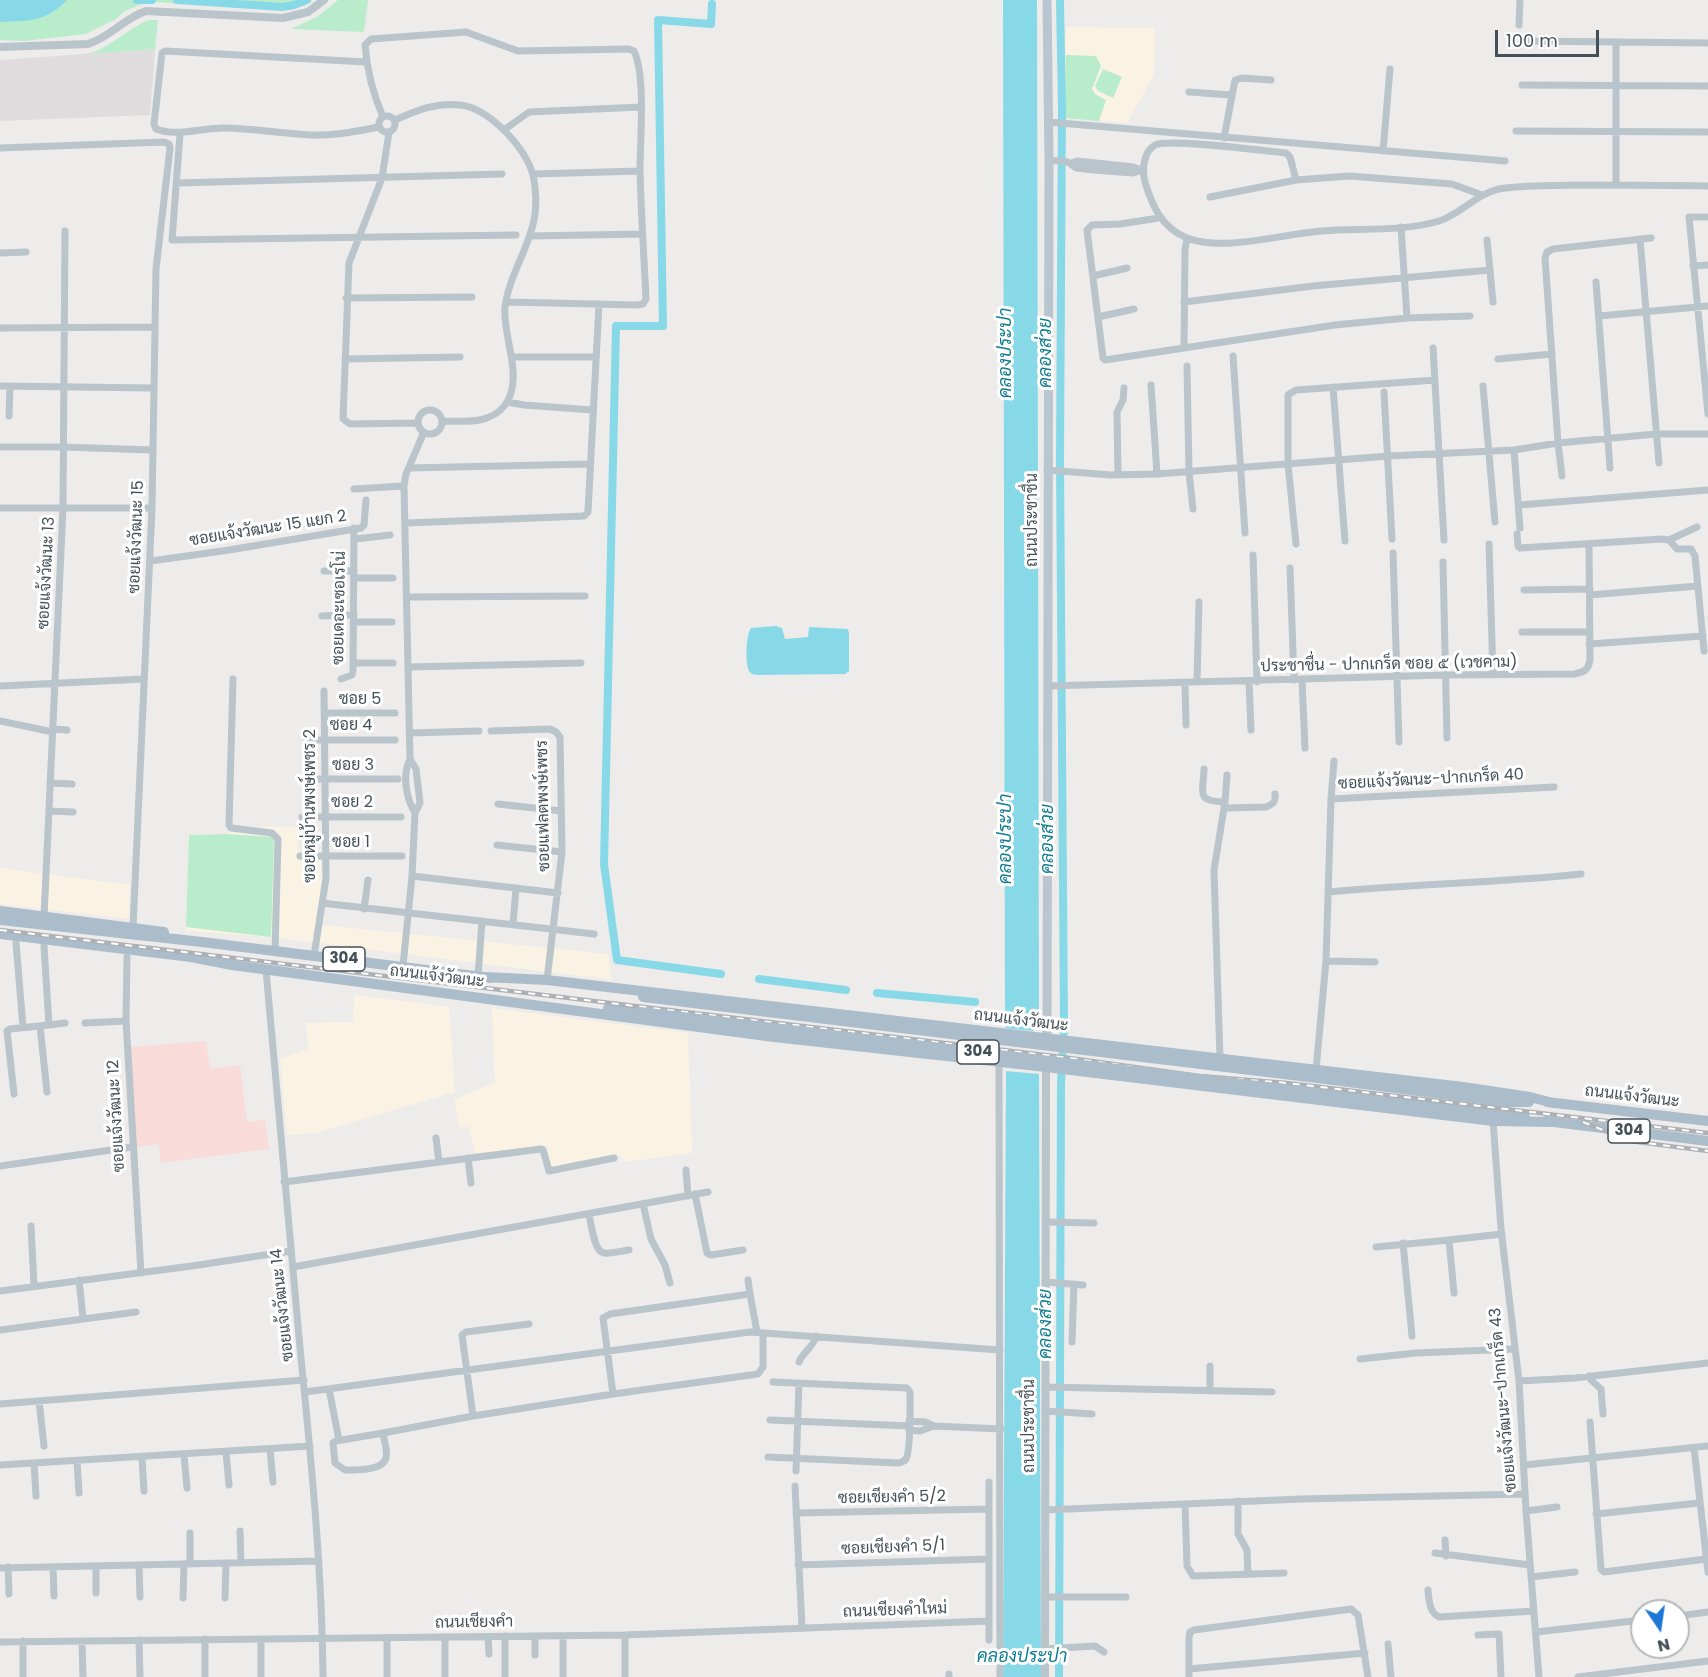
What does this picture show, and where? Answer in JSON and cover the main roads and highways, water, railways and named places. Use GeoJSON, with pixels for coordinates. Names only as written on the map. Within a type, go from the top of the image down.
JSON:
{"type":"FeatureCollection","features":[{"type":"Feature","properties":{"kind":"main road","name":"ถนนประชาชื่น"},"geometry":{"type":"LineString","coordinates":[[1047,0],[1053,161],[1050,686],[1057,1040]]}},
{"type":"Feature","properties":{"kind":"main road","name":"ถนนแจ้งวัฒนะ"},"geometry":{"type":"LineString","coordinates":[[0,911],[133,927],[202,942]]}},
{"type":"Feature","properties":{"kind":"main road","name":"ถนนแจ้งวัฒนะ"},"geometry":{"type":"LineString","coordinates":[[0,920],[403,966],[519,983],[1316,1074]]}},
{"type":"Feature","properties":{"kind":"main road","name":"ถนนแจ้งวัฒนะ"},"geometry":{"type":"LineString","coordinates":[[0,934],[191,957],[267,970],[542,1007],[913,1054],[1057,1068],[1493,1121],[1551,1122]]}},
{"type":"Feature","properties":{"kind":"main road","name":"ถนนแจ้งวัฒนะ"},"geometry":{"type":"LineString","coordinates":[[0,941],[191,964],[232,965]]}},
{"type":"Feature","properties":{"kind":"main road","name":"ถนนแจ้งวัฒนะ"},"geometry":{"type":"LineString","coordinates":[[482,976],[547,980],[1246,1062],[1505,1102],[1553,1103],[1708,1121]]}},
{"type":"Feature","properties":{"kind":"main road","name":"ถนนแจ้งวัฒนะ"},"geometry":{"type":"LineString","coordinates":[[496,999],[535,1000],[1504,1113],[1551,1122],[1708,1141]]}},
{"type":"Feature","properties":{"kind":"main road"},"geometry":{"type":"LineString","coordinates":[[792,1039],[803,1039],[808,1036],[815,1025],[813,1016],[801,1009]]}},
{"type":"Feature","properties":{"kind":"main road"},"geometry":{"type":"LineString","coordinates":[[913,1054],[904,1049],[903,1033],[907,1027],[919,1024]]}},
{"type":"Feature","properties":{"kind":"main road"},"geometry":{"type":"LineString","coordinates":[[1142,1079],[1145,1051]]}},
{"type":"Feature","properties":{"kind":"main road"},"geometry":{"type":"LineString","coordinates":[[1212,1088],[1220,1085],[1226,1079],[1227,1071],[1217,1059]]}},
{"type":"Feature","properties":{"kind":"main road"},"geometry":{"type":"LineString","coordinates":[[1240,1091],[1234,1087],[1231,1080],[1232,1071],[1236,1066],[1246,1062]]}},
{"type":"Feature","properties":{"kind":"water"},"geometry":{"type":"Polygon","coordinates":[[[0,0],[67,0],[52,13],[36,19],[0,22],[0,0]]]}},
{"type":"Feature","properties":{"kind":"water"},"geometry":{"type":"Polygon","coordinates":[[[1003,0],[1037,0],[1039,1026],[1033,1031],[1005,1028],[1003,0]]]}},
{"type":"Feature","properties":{"kind":"water"},"geometry":{"type":"Polygon","coordinates":[[[776,626],[782,628],[785,639],[808,637],[809,627],[848,629],[849,671],[845,674],[752,674],[747,662],[749,631],[751,628],[776,626]]]}},
{"type":"Feature","properties":{"kind":"water","name":"คลองประปา"},"geometry":{"type":"Polygon","coordinates":[[[1006,1071],[1039,1074],[1041,1677],[1003,1677],[1006,1071]]]}},
{"type":"Feature","properties":{"kind":"waterway"},"geometry":{"type":"LineString","coordinates":[[137,0],[152,0]]}},
{"type":"Feature","properties":{"kind":"waterway"},"geometry":{"type":"LineString","coordinates":[[177,0],[282,7],[307,0]]}},
{"type":"Feature","properties":{"kind":"waterway","name":"คลองส่วย"},"geometry":{"type":"LineString","coordinates":[[1059,1677],[1061,1083],[1064,1028],[1060,0]]}},
{"type":"Feature","properties":{"kind":"waterway"},"geometry":{"type":"LineString","coordinates":[[712,4],[711,24],[658,20],[663,326],[616,326],[604,864],[617,960],[721,974]]}},
{"type":"Feature","properties":{"kind":"waterway"},"geometry":{"type":"LineString","coordinates":[[759,979],[846,990]]}},
{"type":"Feature","properties":{"kind":"waterway"},"geometry":{"type":"LineString","coordinates":[[877,993],[975,1002]]}},
{"type":"Feature","properties":{"kind":"railway"},"geometry":{"type":"LineString","coordinates":[[0,930],[1070,1058],[1199,1076],[1287,1083],[1708,1133]]}},
{"type":"Feature","properties":{"kind":"railway"},"geometry":{"type":"LineString","coordinates":[[1583,1122],[1630,1141],[1708,1151]]}}]}
